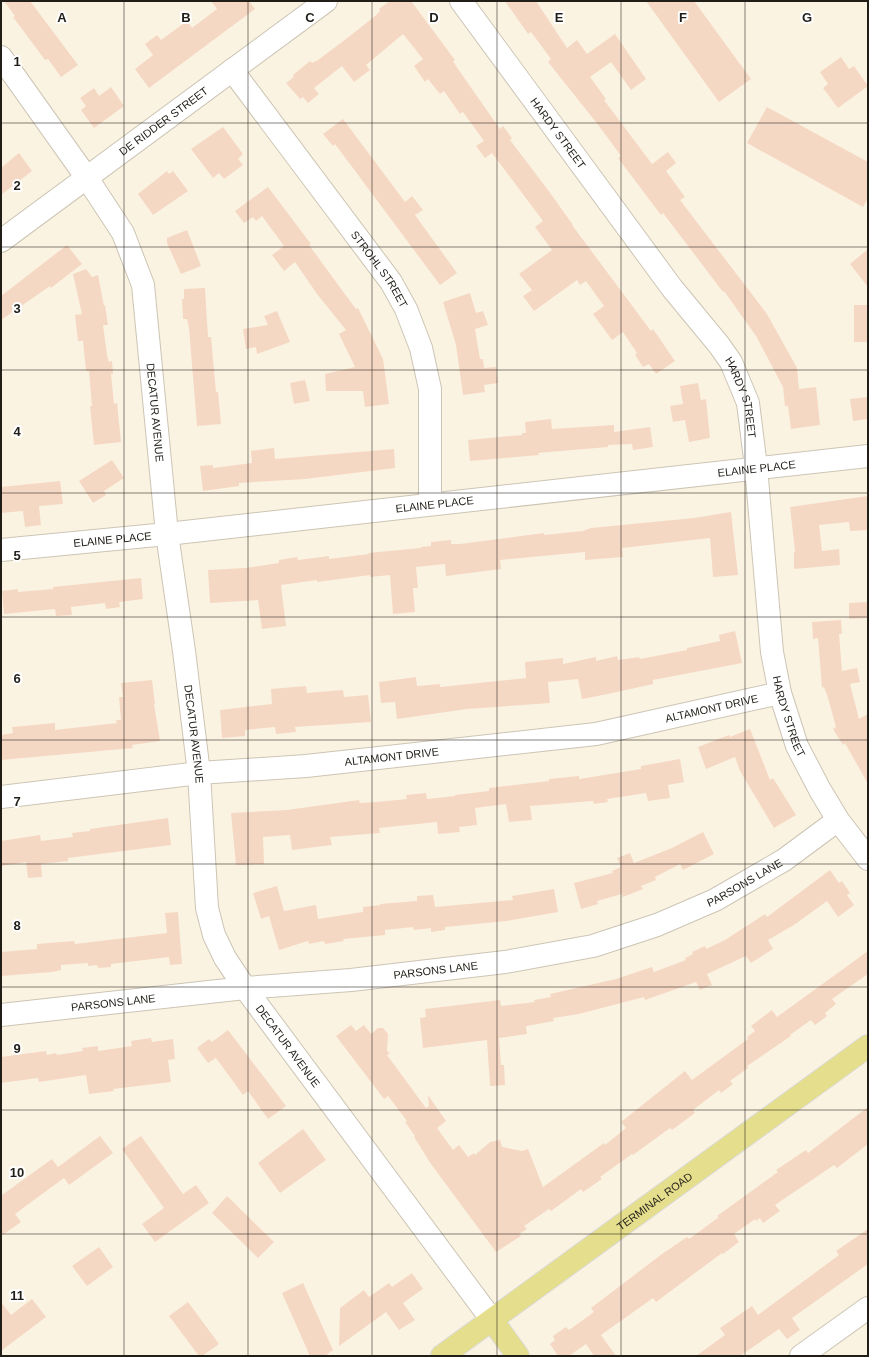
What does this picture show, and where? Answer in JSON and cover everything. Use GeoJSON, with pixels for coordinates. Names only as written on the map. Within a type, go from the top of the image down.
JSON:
{"type":"FeatureCollection","features":[{"type":"Feature","properties":{"kind":"main road","name":"TERMINAL ROAD"},"geometry":{"type":"LineString","coordinates":[[442,1356],[868,1046]]}},
{"type":"Feature","properties":{"kind":"main road","name":"DECATUR AVENUE"},"geometry":{"type":"LineString","coordinates":[[492,1320],[518,1356]]}},
{"type":"Feature","properties":{"kind":"street","name":"DE RIDDER STREET"},"geometry":{"type":"LineString","coordinates":[[1,241],[326,1]]}},
{"type":"Feature","properties":{"kind":"street","name":"HARDY STREET"},"geometry":{"type":"LineString","coordinates":[[461,1],[672,288],[719,345],[731,362],[748,403],[756,467],[772,652],[780,693],[797,746],[820,790],[838,820],[868,859]]}},
{"type":"Feature","properties":{"kind":"street","name":"DECATUR AVENUE"},"geometry":{"type":"LineString","coordinates":[[1,56],[87,178],[123,233],[143,285],[167,534],[184,651],[199,773],[207,908],[214,935],[224,958],[245,988],[492,1320]]}},
{"type":"Feature","properties":{"kind":"street","name":"STROHL STREET"},"geometry":{"type":"LineString","coordinates":[[232,70],[391,282],[406,309],[421,348],[430,389],[430,504]]}},
{"type":"Feature","properties":{"kind":"street","name":"ELAINE PLACE"},"geometry":{"type":"LineString","coordinates":[[1,550],[167,534],[756,467],[868,456]]}},
{"type":"Feature","properties":{"kind":"street","name":"ALTAMONT DRIVE"},"geometry":{"type":"LineString","coordinates":[[1,797],[199,773],[306,766],[596,734],[780,693]]}},
{"type":"Feature","properties":{"kind":"street","name":"PARSONS LANE"},"geometry":{"type":"LineString","coordinates":[[1,1015],[245,988],[351,980],[482,965],[594,946],[657,925],[715,900],[784,860],[838,820]]}},
{"type":"Feature","properties":{"kind":"street"},"geometry":{"type":"LineString","coordinates":[[801,1356],[868,1308]]}},
{"type":"Feature","properties":{"kind":"building"},"geometry":{"type":"Polygon","coordinates":[[[4,1],[30,1],[78,65],[61,77],[48,59],[45,60],[13,17],[15,16],[4,1]]]}},
{"type":"Feature","properties":{"kind":"building"},"geometry":{"type":"Polygon","coordinates":[[[211,1],[249,1],[255,9],[149,88],[135,69],[153,55],[145,44],[157,35],[161,40],[187,21],[192,28],[217,9],[211,1]]]}},
{"type":"Feature","properties":{"kind":"building"},"geometry":{"type":"Polygon","coordinates":[[[390,1],[411,1],[455,60],[453,61],[458,69],[500,129],[503,126],[512,138],[510,140],[548,190],[572,225],[651,331],[653,329],[675,361],[656,374],[649,364],[643,367],[635,355],[637,353],[623,332],[612,340],[593,314],[604,306],[586,281],[580,285],[577,280],[534,311],[523,296],[532,290],[519,274],[552,250],[535,227],[543,221],[492,153],[485,158],[476,146],[484,141],[463,112],[460,114],[444,91],[440,94],[428,79],[425,82],[414,66],[423,59],[403,34],[366,65],[370,70],[354,82],[342,66],[314,88],[319,94],[308,103],[303,97],[300,99],[286,83],[310,61],[312,63],[318,60],[374,17],[380,11],[379,9],[390,1]]]}},
{"type":"Feature","properties":{"kind":"building"},"geometry":{"type":"Polygon","coordinates":[[[505,1],[536,1],[567,48],[577,40],[587,54],[615,34],[646,79],[631,90],[611,62],[590,77],[606,99],[604,100],[652,164],[668,152],[676,163],[666,171],[685,197],[680,200],[767,314],[797,368],[799,389],[816,387],[820,425],[791,429],[788,406],[785,406],[783,387],[756,336],[724,291],[723,292],[663,213],[661,215],[618,158],[621,156],[548,62],[551,59],[531,32],[528,34],[505,1]]]}},
{"type":"Feature","properties":{"kind":"building"},"geometry":{"type":"Polygon","coordinates":[[[646,1],[694,1],[751,79],[719,102],[646,1]]]}},
{"type":"Feature","properties":{"kind":"building"},"geometry":{"type":"Polygon","coordinates":[[[841,57],[849,69],[854,66],[868,86],[838,108],[823,88],[828,84],[820,72],[841,57]]]}},
{"type":"Feature","properties":{"kind":"building"},"geometry":{"type":"Polygon","coordinates":[[[111,87],[124,106],[94,128],[81,110],[86,106],[80,98],[94,88],[99,96],[111,87]]]}},
{"type":"Feature","properties":{"kind":"building"},"geometry":{"type":"Polygon","coordinates":[[[767,107],[868,162],[868,198],[863,207],[747,143],[767,107]]]}},
{"type":"Feature","properties":{"kind":"building"},"geometry":{"type":"Polygon","coordinates":[[[343,119],[405,202],[412,196],[423,210],[415,215],[457,273],[440,285],[335,144],[333,146],[323,134],[343,119]]]}},
{"type":"Feature","properties":{"kind":"building"},"geometry":{"type":"Polygon","coordinates":[[[223,127],[243,154],[238,159],[243,165],[224,179],[219,173],[213,178],[191,149],[223,127]]]}},
{"type":"Feature","properties":{"kind":"building"},"geometry":{"type":"Polygon","coordinates":[[[19,153],[32,171],[1,195],[1,168],[19,153]]]}},
{"type":"Feature","properties":{"kind":"building"},"geometry":{"type":"Polygon","coordinates":[[[167,171],[169,174],[173,171],[188,191],[153,215],[138,194],[167,171]]]}},
{"type":"Feature","properties":{"kind":"building"},"geometry":{"type":"Polygon","coordinates":[[[268,187],[311,244],[309,245],[356,309],[358,308],[383,359],[389,404],[365,407],[363,391],[326,391],[325,374],[355,367],[339,334],[346,330],[317,294],[295,262],[284,271],[272,255],[284,246],[262,216],[256,221],[253,217],[244,223],[235,211],[268,187]]]}},
{"type":"Feature","properties":{"kind":"building"},"geometry":{"type":"Polygon","coordinates":[[[187,230],[201,266],[181,274],[167,243],[167,238],[187,230]]]}},
{"type":"Feature","properties":{"kind":"building"},"geometry":{"type":"Polygon","coordinates":[[[67,245],[82,264],[51,288],[50,286],[1,320],[1,296],[67,245]]]}},
{"type":"Feature","properties":{"kind":"building"},"geometry":{"type":"Polygon","coordinates":[[[868,249],[868,287],[850,264],[868,249]]]}},
{"type":"Feature","properties":{"kind":"building"},"geometry":{"type":"Polygon","coordinates":[[[86,269],[92,277],[98,275],[104,306],[105,305],[108,325],[103,325],[107,355],[109,362],[112,361],[113,374],[111,374],[114,404],[117,403],[121,442],[94,445],[90,406],[92,406],[89,371],[86,371],[83,341],[78,341],[75,315],[82,314],[73,274],[86,269]]]}},
{"type":"Feature","properties":{"kind":"building"},"geometry":{"type":"Polygon","coordinates":[[[205,288],[208,337],[211,337],[216,392],[218,392],[221,424],[197,426],[189,328],[187,319],[183,319],[182,299],[184,299],[184,289],[205,288]]]}},
{"type":"Feature","properties":{"kind":"building"},"geometry":{"type":"Polygon","coordinates":[[[470,293],[476,313],[483,311],[488,325],[475,329],[480,359],[483,359],[484,368],[496,367],[498,383],[484,385],[485,392],[463,395],[456,345],[443,302],[470,293]]]}},
{"type":"Feature","properties":{"kind":"building"},"geometry":{"type":"Polygon","coordinates":[[[854,305],[868,305],[868,342],[854,342],[854,305]]]}},
{"type":"Feature","properties":{"kind":"building"},"geometry":{"type":"Polygon","coordinates":[[[277,311],[290,342],[257,354],[256,347],[246,349],[243,329],[268,325],[264,316],[277,311]]]}},
{"type":"Feature","properties":{"kind":"building"},"geometry":{"type":"Polygon","coordinates":[[[305,380],[310,401],[294,404],[290,383],[305,380]]]}},
{"type":"Feature","properties":{"kind":"building"},"geometry":{"type":"Polygon","coordinates":[[[698,383],[701,400],[706,399],[710,438],[689,442],[685,420],[673,422],[670,406],[683,404],[680,386],[698,383]]]}},
{"type":"Feature","properties":{"kind":"building"},"geometry":{"type":"Polygon","coordinates":[[[868,397],[868,419],[853,421],[850,399],[868,397]]]}},
{"type":"Feature","properties":{"kind":"building"},"geometry":{"type":"Polygon","coordinates":[[[551,419],[552,429],[614,425],[614,432],[650,427],[653,447],[633,450],[632,444],[608,445],[608,447],[538,453],[539,455],[470,461],[468,440],[522,435],[522,433],[526,433],[525,422],[551,419]]]}},
{"type":"Feature","properties":{"kind":"building"},"geometry":{"type":"Polygon","coordinates":[[[274,448],[275,459],[394,449],[395,468],[305,479],[239,483],[239,486],[203,491],[200,466],[213,465],[213,468],[252,463],[251,451],[274,448]]]}},
{"type":"Feature","properties":{"kind":"building"},"geometry":{"type":"Polygon","coordinates":[[[112,460],[124,478],[104,491],[106,495],[93,503],[79,481],[112,460]]]}},
{"type":"Feature","properties":{"kind":"building"},"geometry":{"type":"Polygon","coordinates":[[[60,481],[63,504],[39,506],[41,525],[25,527],[23,511],[1,513],[1,487],[60,481]]]}},
{"type":"Feature","properties":{"kind":"building"},"geometry":{"type":"Polygon","coordinates":[[[868,496],[868,530],[850,531],[849,522],[819,525],[822,551],[839,549],[840,565],[794,569],[795,551],[790,507],[868,496]]]}},
{"type":"Feature","properties":{"kind":"building"},"geometry":{"type":"Polygon","coordinates":[[[731,512],[738,575],[713,577],[710,538],[622,548],[623,557],[585,560],[585,552],[500,560],[501,569],[446,576],[445,564],[416,567],[418,588],[413,588],[415,612],[393,614],[390,575],[370,577],[370,575],[281,585],[286,626],[262,629],[258,600],[210,603],[208,570],[245,568],[279,563],[279,560],[297,557],[298,560],[329,556],[329,559],[369,554],[368,553],[421,548],[431,546],[431,542],[451,540],[451,544],[460,544],[544,533],[544,535],[583,531],[591,528],[694,518],[731,512]]]}},
{"type":"Feature","properties":{"kind":"building"},"geometry":{"type":"Polygon","coordinates":[[[141,578],[143,599],[119,602],[120,607],[106,609],[105,603],[71,607],[72,615],[56,616],[55,609],[4,614],[2,591],[18,589],[18,592],[53,589],[53,587],[141,578]]]}},
{"type":"Feature","properties":{"kind":"building"},"geometry":{"type":"Polygon","coordinates":[[[868,602],[868,618],[849,619],[849,603],[868,602]]]}},
{"type":"Feature","properties":{"kind":"building"},"geometry":{"type":"Polygon","coordinates":[[[841,620],[842,634],[839,634],[842,671],[857,668],[860,682],[850,684],[859,719],[868,714],[868,784],[845,743],[843,745],[833,729],[836,727],[828,698],[824,687],[822,688],[818,638],[813,639],[812,622],[841,620]]]}},
{"type":"Feature","properties":{"kind":"building"},"geometry":{"type":"Polygon","coordinates":[[[735,631],[742,663],[653,680],[653,684],[608,694],[582,699],[578,679],[548,682],[550,703],[467,709],[397,719],[395,702],[381,703],[379,682],[416,677],[417,686],[440,684],[440,687],[526,678],[525,662],[563,658],[563,664],[596,657],[596,661],[617,656],[618,660],[639,657],[640,659],[687,650],[687,648],[720,641],[719,635],[735,631]]]}},
{"type":"Feature","properties":{"kind":"building"},"geometry":{"type":"Polygon","coordinates":[[[152,680],[160,741],[132,745],[133,748],[1,760],[1,735],[13,733],[12,727],[55,723],[55,730],[117,723],[116,720],[121,720],[119,697],[123,697],[121,683],[152,680]]]}},
{"type":"Feature","properties":{"kind":"building"},"geometry":{"type":"Polygon","coordinates":[[[306,686],[307,693],[343,690],[344,697],[368,695],[371,722],[295,727],[296,732],[276,734],[275,727],[245,730],[245,736],[222,738],[220,710],[272,704],[271,689],[306,686]]]}},
{"type":"Feature","properties":{"kind":"building"},"geometry":{"type":"Polygon","coordinates":[[[750,729],[770,780],[773,778],[796,815],[774,828],[740,771],[735,757],[706,769],[698,747],[750,729]]]}},
{"type":"Feature","properties":{"kind":"building"},"geometry":{"type":"Polygon","coordinates":[[[680,759],[684,782],[668,785],[670,798],[648,801],[646,793],[607,799],[608,802],[594,804],[593,801],[530,806],[532,820],[509,822],[506,804],[475,808],[477,825],[459,827],[460,832],[438,834],[437,822],[379,828],[380,833],[330,837],[332,845],[292,850],[290,835],[263,837],[264,864],[236,865],[231,813],[287,810],[359,800],[360,803],[407,799],[406,795],[426,793],[427,799],[455,796],[489,791],[489,788],[549,781],[549,779],[579,776],[579,779],[641,769],[641,766],[680,759]]]}},
{"type":"Feature","properties":{"kind":"building"},"geometry":{"type":"Polygon","coordinates":[[[168,818],[171,845],[68,858],[68,861],[41,864],[42,877],[28,878],[26,862],[1,866],[1,841],[40,835],[41,841],[73,837],[72,833],[90,831],[90,829],[168,818]]]}},
{"type":"Feature","properties":{"kind":"building"},"geometry":{"type":"Polygon","coordinates":[[[703,832],[714,854],[683,870],[680,864],[655,877],[656,880],[641,886],[643,889],[623,897],[622,894],[597,901],[598,904],[581,909],[574,883],[613,873],[612,871],[621,867],[617,858],[630,853],[634,863],[672,848],[703,832]]]}},
{"type":"Feature","properties":{"kind":"building"},"geometry":{"type":"Polygon","coordinates":[[[830,870],[839,883],[842,881],[850,893],[847,895],[854,905],[838,917],[827,901],[794,925],[768,940],[773,949],[751,963],[746,956],[707,974],[712,985],[700,990],[696,982],[645,1000],[644,997],[579,1014],[553,1018],[554,1021],[527,1026],[527,1034],[499,1038],[501,1065],[504,1065],[505,1085],[490,1086],[487,1040],[423,1048],[420,1018],[426,1017],[425,1009],[500,1000],[501,1006],[535,1002],[534,1000],[551,997],[550,994],[616,979],[652,967],[654,972],[686,960],[685,958],[693,954],[692,952],[705,946],[706,949],[725,940],[765,914],[767,917],[830,870]]]}},
{"type":"Feature","properties":{"kind":"building"},"geometry":{"type":"Polygon","coordinates":[[[277,886],[284,911],[316,905],[318,919],[363,912],[363,907],[417,901],[417,896],[433,895],[435,907],[513,900],[512,896],[554,889],[558,912],[506,921],[445,927],[445,930],[431,932],[431,928],[414,930],[413,927],[385,930],[385,935],[343,939],[344,941],[325,944],[324,941],[309,944],[308,941],[279,950],[269,916],[261,919],[253,893],[277,886]]]}},
{"type":"Feature","properties":{"kind":"building"},"geometry":{"type":"Polygon","coordinates":[[[178,912],[182,964],[170,965],[169,957],[111,964],[111,967],[98,968],[97,965],[88,966],[88,963],[61,965],[61,970],[52,972],[1,976],[1,952],[37,949],[37,944],[74,941],[75,944],[167,933],[165,913],[178,912]]]}},
{"type":"Feature","properties":{"kind":"building"},"geometry":{"type":"Polygon","coordinates":[[[868,951],[868,974],[832,999],[836,1004],[825,1013],[827,1016],[815,1025],[811,1020],[790,1035],[791,1036],[747,1066],[748,1068],[730,1081],[733,1084],[721,1093],[719,1090],[693,1110],[695,1113],[672,1130],[670,1128],[633,1155],[632,1154],[600,1177],[602,1179],[583,1192],[581,1189],[551,1211],[549,1209],[524,1226],[527,1229],[519,1234],[521,1236],[496,1252],[431,1164],[405,1122],[407,1121],[388,1096],[384,1099],[336,1036],[351,1025],[356,1031],[364,1025],[371,1034],[378,1028],[383,1028],[388,1034],[387,1051],[390,1053],[387,1055],[426,1108],[429,1106],[428,1095],[446,1121],[437,1128],[453,1150],[459,1145],[468,1157],[474,1153],[475,1155],[490,1142],[500,1140],[502,1147],[522,1151],[528,1149],[543,1187],[604,1143],[605,1145],[626,1128],[621,1122],[685,1071],[692,1080],[748,1039],[747,1037],[755,1031],[751,1026],[772,1010],[777,1017],[868,951]]]}},
{"type":"Feature","properties":{"kind":"building"},"geometry":{"type":"Polygon","coordinates":[[[228,1030],[286,1106],[268,1119],[248,1091],[243,1095],[216,1058],[208,1063],[197,1048],[209,1039],[212,1042],[228,1030]]]}},
{"type":"Feature","properties":{"kind":"building"},"geometry":{"type":"Polygon","coordinates":[[[151,1038],[152,1042],[173,1039],[175,1059],[168,1060],[171,1082],[113,1089],[114,1091],[89,1094],[86,1075],[39,1082],[38,1078],[1,1083],[1,1057],[46,1051],[47,1055],[56,1053],[57,1055],[83,1051],[82,1048],[98,1046],[98,1051],[132,1046],[131,1041],[151,1038]]]}},
{"type":"Feature","properties":{"kind":"building"},"geometry":{"type":"Polygon","coordinates":[[[868,1107],[868,1144],[837,1168],[834,1165],[775,1205],[780,1211],[763,1223],[760,1218],[756,1221],[755,1219],[734,1234],[739,1242],[656,1302],[653,1298],[601,1335],[616,1356],[594,1356],[586,1344],[569,1356],[558,1356],[550,1344],[555,1340],[553,1336],[566,1327],[569,1330],[594,1312],[591,1308],[662,1254],[687,1237],[689,1239],[719,1217],[717,1216],[778,1172],[776,1170],[806,1150],[808,1153],[868,1107]]]}},
{"type":"Feature","properties":{"kind":"building"},"geometry":{"type":"Polygon","coordinates":[[[303,1129],[326,1160],[280,1193],[258,1163],[303,1129]]]}},
{"type":"Feature","properties":{"kind":"building"},"geometry":{"type":"Polygon","coordinates":[[[100,1136],[113,1153],[69,1185],[64,1178],[15,1214],[21,1222],[1,1236],[1,1194],[2,1195],[52,1159],[58,1167],[100,1136]]]}},
{"type":"Feature","properties":{"kind":"building"},"geometry":{"type":"Polygon","coordinates":[[[141,1136],[183,1194],[196,1185],[209,1203],[155,1242],[142,1224],[164,1208],[122,1149],[141,1136]]]}},
{"type":"Feature","properties":{"kind":"building"},"geometry":{"type":"Polygon","coordinates":[[[227,1196],[274,1242],[258,1258],[212,1213],[227,1196]]]}},
{"type":"Feature","properties":{"kind":"building"},"geometry":{"type":"Polygon","coordinates":[[[868,1229],[868,1264],[792,1318],[800,1330],[787,1339],[779,1329],[740,1356],[696,1356],[725,1335],[720,1328],[752,1306],[758,1315],[839,1255],[836,1251],[868,1229]]]}},
{"type":"Feature","properties":{"kind":"building"},"geometry":{"type":"Polygon","coordinates":[[[99,1247],[113,1267],[87,1286],[72,1266],[99,1247]]]}},
{"type":"Feature","properties":{"kind":"building"},"geometry":{"type":"Polygon","coordinates":[[[412,1273],[423,1289],[403,1303],[415,1320],[399,1330],[386,1312],[339,1346],[340,1308],[364,1290],[369,1297],[389,1283],[392,1287],[412,1273]]]}},
{"type":"Feature","properties":{"kind":"building"},"geometry":{"type":"Polygon","coordinates":[[[303,1283],[333,1350],[325,1356],[310,1356],[282,1293],[303,1283]]]}},
{"type":"Feature","properties":{"kind":"building"},"geometry":{"type":"Polygon","coordinates":[[[32,1299],[46,1317],[1,1351],[1,1302],[11,1315],[32,1299]]]}},
{"type":"Feature","properties":{"kind":"building"},"geometry":{"type":"Polygon","coordinates":[[[188,1302],[219,1344],[202,1356],[199,1356],[169,1316],[188,1302]]]}}]}
